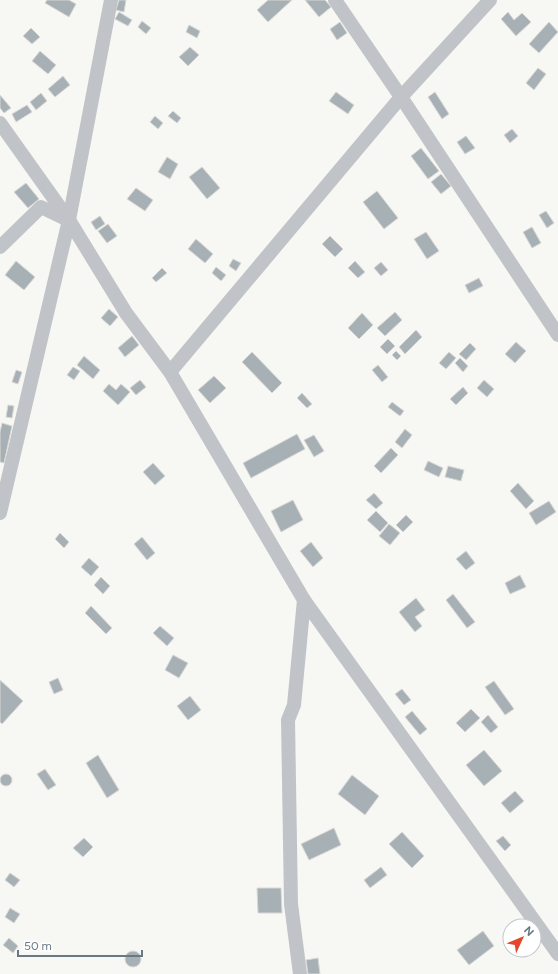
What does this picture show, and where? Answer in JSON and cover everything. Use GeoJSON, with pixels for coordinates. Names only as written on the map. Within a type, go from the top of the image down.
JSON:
{"type":"FeatureCollection","features":[{"type":"Feature","properties":{"kind":"street"},"geometry":{"type":"LineString","coordinates":[[0,512],[69,220],[112,0]]}},
{"type":"Feature","properties":{"kind":"street"},"geometry":{"type":"LineString","coordinates":[[335,0],[558,335]]}},
{"type":"Feature","properties":{"kind":"street"},"geometry":{"type":"LineString","coordinates":[[170,372],[401,97],[490,0]]}},
{"type":"Feature","properties":{"kind":"street"},"geometry":{"type":"LineString","coordinates":[[0,123],[69,220],[126,313],[170,372],[304,600],[558,954]]}},
{"type":"Feature","properties":{"kind":"street"},"geometry":{"type":"LineString","coordinates":[[0,247],[41,207],[69,220]]}},
{"type":"Feature","properties":{"kind":"street"},"geometry":{"type":"LineString","coordinates":[[300,974],[291,904],[288,720],[294,705],[304,600]]}},
{"type":"Feature","properties":{"kind":"building"},"geometry":{"type":"Polygon","coordinates":[[[47,0],[69,0],[76,4],[69,17],[45,3],[47,0]]]}},
{"type":"Feature","properties":{"kind":"building"},"geometry":{"type":"Polygon","coordinates":[[[119,0],[126,0],[124,12],[116,10],[119,0]]]}},
{"type":"Feature","properties":{"kind":"building"},"geometry":{"type":"Polygon","coordinates":[[[268,0],[292,0],[268,22],[257,10],[268,0]]]}},
{"type":"Feature","properties":{"kind":"building"},"geometry":{"type":"Polygon","coordinates":[[[305,0],[325,0],[331,7],[319,17],[305,0]]]}},
{"type":"Feature","properties":{"kind":"building"},"geometry":{"type":"Polygon","coordinates":[[[119,12],[132,20],[128,26],[115,19],[119,12]]]}},
{"type":"Feature","properties":{"kind":"building"},"geometry":{"type":"Polygon","coordinates":[[[508,12],[514,20],[522,13],[531,22],[516,36],[501,19],[508,12]]]}},
{"type":"Feature","properties":{"kind":"building"},"geometry":{"type":"Polygon","coordinates":[[[142,21],[151,28],[146,34],[138,27],[142,21]]]}},
{"type":"Feature","properties":{"kind":"building"},"geometry":{"type":"Polygon","coordinates":[[[340,22],[347,33],[337,40],[330,29],[340,22]]]}},
{"type":"Feature","properties":{"kind":"building"},"geometry":{"type":"Polygon","coordinates":[[[549,22],[558,32],[539,53],[529,44],[549,22]]]}},
{"type":"Feature","properties":{"kind":"building"},"geometry":{"type":"Polygon","coordinates":[[[189,25],[200,31],[197,38],[186,32],[189,25]]]}},
{"type":"Feature","properties":{"kind":"building"},"geometry":{"type":"Polygon","coordinates":[[[31,28],[40,37],[32,44],[23,36],[31,28]]]}},
{"type":"Feature","properties":{"kind":"building"},"geometry":{"type":"Polygon","coordinates":[[[190,47],[199,55],[188,66],[179,57],[190,47]]]}},
{"type":"Feature","properties":{"kind":"building"},"geometry":{"type":"Polygon","coordinates":[[[40,51],[56,65],[48,74],[32,61],[40,51]]]}},
{"type":"Feature","properties":{"kind":"building"},"geometry":{"type":"Polygon","coordinates":[[[538,68],[546,74],[534,90],[526,83],[538,68]]]}},
{"type":"Feature","properties":{"kind":"building"},"geometry":{"type":"Polygon","coordinates":[[[63,76],[70,85],[55,97],[48,89],[63,76]]]}},
{"type":"Feature","properties":{"kind":"building"},"geometry":{"type":"Polygon","coordinates":[[[336,92],[354,105],[348,114],[329,101],[336,92]]]}},
{"type":"Feature","properties":{"kind":"building"},"geometry":{"type":"Polygon","coordinates":[[[435,92],[449,114],[442,119],[428,97],[435,92]]]}},
{"type":"Feature","properties":{"kind":"building"},"geometry":{"type":"Polygon","coordinates":[[[41,93],[47,101],[36,110],[30,102],[41,93]]]}},
{"type":"Feature","properties":{"kind":"building"},"geometry":{"type":"Polygon","coordinates":[[[0,95],[11,108],[4,113],[0,108],[0,95]]]}},
{"type":"Feature","properties":{"kind":"building"},"geometry":{"type":"Polygon","coordinates":[[[27,105],[32,112],[16,122],[12,114],[27,105]]]}},
{"type":"Feature","properties":{"kind":"building"},"geometry":{"type":"Polygon","coordinates":[[[173,111],[181,118],[177,123],[168,116],[173,111]]]}},
{"type":"Feature","properties":{"kind":"building"},"geometry":{"type":"Polygon","coordinates":[[[155,116],[163,123],[158,129],[150,122],[155,116]]]}},
{"type":"Feature","properties":{"kind":"building"},"geometry":{"type":"Polygon","coordinates":[[[512,129],[518,136],[510,143],[504,135],[512,129]]]}},
{"type":"Feature","properties":{"kind":"building"},"geometry":{"type":"Polygon","coordinates":[[[466,136],[475,148],[465,154],[457,142],[466,136]]]}},
{"type":"Feature","properties":{"kind":"building"},"geometry":{"type":"Polygon","coordinates":[[[421,148],[439,171],[428,179],[411,156],[421,148]]]}},
{"type":"Feature","properties":{"kind":"building"},"geometry":{"type":"Polygon","coordinates":[[[167,157],[178,164],[170,179],[158,172],[167,157]]]}},
{"type":"Feature","properties":{"kind":"building"},"geometry":{"type":"Polygon","coordinates":[[[202,167],[220,188],[207,199],[189,177],[202,167]]]}},
{"type":"Feature","properties":{"kind":"building"},"geometry":{"type":"Polygon","coordinates":[[[441,174],[451,186],[441,194],[431,182],[441,174]]]}},
{"type":"Feature","properties":{"kind":"building"},"geometry":{"type":"Polygon","coordinates":[[[26,183],[39,199],[28,208],[14,192],[26,183]]]}},
{"type":"Feature","properties":{"kind":"building"},"geometry":{"type":"Polygon","coordinates":[[[136,188],[153,200],[145,211],[127,199],[136,188]]]}},
{"type":"Feature","properties":{"kind":"building"},"geometry":{"type":"Polygon","coordinates":[[[377,191],[398,218],[384,229],[363,202],[377,191]]]}},
{"type":"Feature","properties":{"kind":"building"},"geometry":{"type":"Polygon","coordinates":[[[546,211],[554,223],[547,228],[539,215],[546,211]]]}},
{"type":"Feature","properties":{"kind":"building"},"geometry":{"type":"Polygon","coordinates":[[[100,216],[105,224],[96,230],[91,222],[100,216]]]}},
{"type":"Feature","properties":{"kind":"building"},"geometry":{"type":"Polygon","coordinates":[[[108,224],[117,236],[107,243],[98,231],[108,224]]]}},
{"type":"Feature","properties":{"kind":"building"},"geometry":{"type":"Polygon","coordinates":[[[532,227],[541,243],[532,248],[523,232],[532,227]]]}},
{"type":"Feature","properties":{"kind":"building"},"geometry":{"type":"Polygon","coordinates":[[[426,232],[439,251],[427,259],[414,239],[426,232]]]}},
{"type":"Feature","properties":{"kind":"building"},"geometry":{"type":"Polygon","coordinates":[[[330,236],[343,249],[335,257],[322,244],[330,236]]]}},
{"type":"Feature","properties":{"kind":"building"},"geometry":{"type":"Polygon","coordinates":[[[196,239],[213,254],[205,263],[188,249],[196,239]]]}},
{"type":"Feature","properties":{"kind":"building"},"geometry":{"type":"Polygon","coordinates":[[[233,259],[241,263],[236,271],[229,266],[233,259]]]}},
{"type":"Feature","properties":{"kind":"building"},"geometry":{"type":"Polygon","coordinates":[[[16,261],[35,277],[24,290],[5,275],[16,261]]]}},
{"type":"Feature","properties":{"kind":"building"},"geometry":{"type":"Polygon","coordinates":[[[355,261],[365,272],[358,278],[348,268],[355,261]]]}},
{"type":"Feature","properties":{"kind":"building"},"geometry":{"type":"Polygon","coordinates":[[[381,262],[388,270],[381,276],[374,268],[381,262]]]}},
{"type":"Feature","properties":{"kind":"building"},"geometry":{"type":"Polygon","coordinates":[[[216,267],[226,275],[221,281],[212,273],[216,267]]]}},
{"type":"Feature","properties":{"kind":"building"},"geometry":{"type":"Polygon","coordinates":[[[162,268],[167,273],[156,282],[152,278],[162,268]]]}},
{"type":"Feature","properties":{"kind":"building"},"geometry":{"type":"Polygon","coordinates":[[[479,278],[483,286],[469,293],[465,285],[479,278]]]}},
{"type":"Feature","properties":{"kind":"building"},"geometry":{"type":"Polygon","coordinates":[[[109,309],[118,317],[110,326],[101,318],[109,309]]]}},
{"type":"Feature","properties":{"kind":"building"},"geometry":{"type":"Polygon","coordinates":[[[395,312],[402,320],[385,336],[377,328],[395,312]]]}},
{"type":"Feature","properties":{"kind":"building"},"geometry":{"type":"Polygon","coordinates":[[[362,313],[373,325],[359,339],[348,328],[362,313]]]}},
{"type":"Feature","properties":{"kind":"building"},"geometry":{"type":"Polygon","coordinates":[[[416,330],[422,337],[405,354],[399,347],[416,330]]]}},
{"type":"Feature","properties":{"kind":"building"},"geometry":{"type":"Polygon","coordinates":[[[132,336],[139,345],[125,357],[118,348],[132,336]]]}},
{"type":"Feature","properties":{"kind":"building"},"geometry":{"type":"Polygon","coordinates":[[[388,339],[395,346],[387,354],[380,347],[388,339]]]}},
{"type":"Feature","properties":{"kind":"building"},"geometry":{"type":"Polygon","coordinates":[[[516,342],[526,351],[515,363],[505,354],[516,342]]]}},
{"type":"Feature","properties":{"kind":"building"},"geometry":{"type":"Polygon","coordinates":[[[470,343],[476,349],[466,360],[459,354],[470,343]]]}},
{"type":"Feature","properties":{"kind":"building"},"geometry":{"type":"Polygon","coordinates":[[[396,351],[401,356],[397,360],[392,355],[396,351]]]}},
{"type":"Feature","properties":{"kind":"building"},"geometry":{"type":"Polygon","coordinates":[[[252,352],[282,383],[272,393],[242,362],[252,352]]]}},
{"type":"Feature","properties":{"kind":"building"},"geometry":{"type":"Polygon","coordinates":[[[449,352],[456,358],[446,369],[439,363],[449,352]]]}},
{"type":"Feature","properties":{"kind":"building"},"geometry":{"type":"Polygon","coordinates":[[[84,356],[100,370],[93,379],[77,365],[84,356]]]}},
{"type":"Feature","properties":{"kind":"building"},"geometry":{"type":"Polygon","coordinates":[[[460,358],[468,366],[463,372],[455,363],[460,358]]]}},
{"type":"Feature","properties":{"kind":"building"},"geometry":{"type":"Polygon","coordinates":[[[378,365],[388,377],[382,382],[372,370],[378,365]]]}},
{"type":"Feature","properties":{"kind":"building"},"geometry":{"type":"Polygon","coordinates":[[[73,367],[80,371],[74,380],[67,375],[73,367]]]}},
{"type":"Feature","properties":{"kind":"building"},"geometry":{"type":"Polygon","coordinates":[[[16,370],[22,372],[18,384],[12,382],[16,370]]]}},
{"type":"Feature","properties":{"kind":"building"},"geometry":{"type":"Polygon","coordinates":[[[214,376],[226,388],[210,403],[198,390],[214,376]]]}},
{"type":"Feature","properties":{"kind":"building"},"geometry":{"type":"Polygon","coordinates":[[[140,380],[146,387],[136,395],[130,388],[140,380]]]}},
{"type":"Feature","properties":{"kind":"building"},"geometry":{"type":"Polygon","coordinates":[[[484,380],[494,389],[487,397],[477,388],[484,380]]]}},
{"type":"Feature","properties":{"kind":"building"},"geometry":{"type":"Polygon","coordinates":[[[109,384],[116,390],[121,384],[130,392],[118,405],[103,391],[109,384]]]}},
{"type":"Feature","properties":{"kind":"building"},"geometry":{"type":"Polygon","coordinates":[[[463,387],[468,393],[456,405],[450,399],[463,387]]]}},
{"type":"Feature","properties":{"kind":"building"},"geometry":{"type":"Polygon","coordinates":[[[302,393],[312,404],[307,408],[297,398],[302,393]]]}},
{"type":"Feature","properties":{"kind":"building"},"geometry":{"type":"Polygon","coordinates":[[[392,402],[404,411],[400,416],[388,407],[392,402]]]}},
{"type":"Feature","properties":{"kind":"building"},"geometry":{"type":"Polygon","coordinates":[[[8,405],[14,406],[12,418],[6,417],[8,405]]]}},
{"type":"Feature","properties":{"kind":"building"},"geometry":{"type":"Polygon","coordinates":[[[2,423],[12,426],[4,463],[0,462],[0,432],[2,423]]]}},
{"type":"Feature","properties":{"kind":"building"},"geometry":{"type":"Polygon","coordinates":[[[405,429],[412,435],[402,448],[395,442],[405,429]]]}},
{"type":"Feature","properties":{"kind":"building"},"geometry":{"type":"Polygon","coordinates":[[[297,434],[305,449],[251,478],[243,463],[297,434]]]}},
{"type":"Feature","properties":{"kind":"building"},"geometry":{"type":"Polygon","coordinates":[[[314,435],[324,451],[314,457],[304,440],[314,435]]]}},
{"type":"Feature","properties":{"kind":"building"},"geometry":{"type":"Polygon","coordinates":[[[391,448],[398,455],[381,473],[374,466],[391,448]]]}},
{"type":"Feature","properties":{"kind":"building"},"geometry":{"type":"Polygon","coordinates":[[[428,461],[443,468],[439,477],[424,470],[428,461]]]}},
{"type":"Feature","properties":{"kind":"building"},"geometry":{"type":"Polygon","coordinates":[[[153,463],[165,476],[155,485],[143,472],[153,463]]]}},
{"type":"Feature","properties":{"kind":"building"},"geometry":{"type":"Polygon","coordinates":[[[448,466],[464,470],[461,481],[445,477],[448,466]]]}},
{"type":"Feature","properties":{"kind":"building"},"geometry":{"type":"Polygon","coordinates":[[[518,483],[534,501],[526,509],[510,491],[518,483]]]}},
{"type":"Feature","properties":{"kind":"building"},"geometry":{"type":"Polygon","coordinates":[[[374,493],[383,503],[376,509],[366,500],[374,493]]]}},
{"type":"Feature","properties":{"kind":"building"},"geometry":{"type":"Polygon","coordinates":[[[293,500],[303,520],[281,532],[271,511],[293,500]]]}},
{"type":"Feature","properties":{"kind":"building"},"geometry":{"type":"Polygon","coordinates":[[[549,501],[556,512],[536,525],[529,513],[549,501]]]}},
{"type":"Feature","properties":{"kind":"building"},"geometry":{"type":"Polygon","coordinates":[[[376,511],[388,523],[380,532],[367,520],[376,511]]]}},
{"type":"Feature","properties":{"kind":"building"},"geometry":{"type":"Polygon","coordinates":[[[406,515],[413,522],[403,532],[396,525],[406,515]]]}},
{"type":"Feature","properties":{"kind":"building"},"geometry":{"type":"Polygon","coordinates":[[[389,524],[400,533],[390,545],[379,536],[389,524]]]}},
{"type":"Feature","properties":{"kind":"building"},"geometry":{"type":"Polygon","coordinates":[[[60,533],[69,542],[64,548],[55,539],[60,533]]]}},
{"type":"Feature","properties":{"kind":"building"},"geometry":{"type":"Polygon","coordinates":[[[142,537],[155,553],[147,560],[134,544],[142,537]]]}},
{"type":"Feature","properties":{"kind":"building"},"geometry":{"type":"Polygon","coordinates":[[[311,542],[323,558],[313,567],[300,551],[311,542]]]}},
{"type":"Feature","properties":{"kind":"building"},"geometry":{"type":"Polygon","coordinates":[[[466,551],[475,563],[466,570],[456,559],[466,551]]]}},
{"type":"Feature","properties":{"kind":"building"},"geometry":{"type":"Polygon","coordinates":[[[89,558],[99,567],[91,576],[81,567],[89,558]]]}},
{"type":"Feature","properties":{"kind":"building"},"geometry":{"type":"Polygon","coordinates":[[[520,575],[526,587],[510,594],[505,583],[520,575]]]}},
{"type":"Feature","properties":{"kind":"building"},"geometry":{"type":"Polygon","coordinates":[[[101,577],[110,586],[103,594],[94,585],[101,577]]]}},
{"type":"Feature","properties":{"kind":"building"},"geometry":{"type":"Polygon","coordinates":[[[453,594],[475,622],[467,628],[446,600],[453,594]]]}},
{"type":"Feature","properties":{"kind":"building"},"geometry":{"type":"Polygon","coordinates":[[[416,598],[425,610],[415,617],[422,626],[415,632],[399,612],[416,598]]]}},
{"type":"Feature","properties":{"kind":"building"},"geometry":{"type":"Polygon","coordinates":[[[91,606],[112,628],[106,634],[85,613],[91,606]]]}},
{"type":"Feature","properties":{"kind":"building"},"geometry":{"type":"Polygon","coordinates":[[[160,626],[174,638],[167,646],[153,633],[160,626]]]}},
{"type":"Feature","properties":{"kind":"building"},"geometry":{"type":"Polygon","coordinates":[[[173,655],[188,663],[179,678],[165,670],[173,655]]]}},
{"type":"Feature","properties":{"kind":"building"},"geometry":{"type":"Polygon","coordinates":[[[58,678],[63,690],[54,694],[49,682],[58,678]]]}},
{"type":"Feature","properties":{"kind":"building"},"geometry":{"type":"Polygon","coordinates":[[[0,680],[23,701],[2,724],[0,722],[0,680]]]}},
{"type":"Feature","properties":{"kind":"building"},"geometry":{"type":"Polygon","coordinates":[[[494,681],[514,709],[505,715],[485,687],[494,681]]]}},
{"type":"Feature","properties":{"kind":"building"},"geometry":{"type":"Polygon","coordinates":[[[402,689],[411,700],[404,705],[395,694],[402,689]]]}},
{"type":"Feature","properties":{"kind":"building"},"geometry":{"type":"Polygon","coordinates":[[[190,696],[201,710],[188,720],[177,706],[190,696]]]}},
{"type":"Feature","properties":{"kind":"building"},"geometry":{"type":"Polygon","coordinates":[[[471,709],[480,718],[465,732],[456,723],[471,709]]]}},
{"type":"Feature","properties":{"kind":"building"},"geometry":{"type":"Polygon","coordinates":[[[412,711],[427,729],[420,735],[405,717],[412,711]]]}},
{"type":"Feature","properties":{"kind":"building"},"geometry":{"type":"Polygon","coordinates":[[[488,715],[498,727],[491,733],[481,722],[488,715]]]}},
{"type":"Feature","properties":{"kind":"building"},"geometry":{"type":"Polygon","coordinates":[[[484,750],[502,771],[484,786],[466,765],[484,750]]]}},
{"type":"Feature","properties":{"kind":"building"},"geometry":{"type":"Polygon","coordinates":[[[98,755],[119,790],[107,798],[86,763],[98,755]]]}},
{"type":"Feature","properties":{"kind":"building"},"geometry":{"type":"Polygon","coordinates":[[[45,769],[56,785],[48,790],[37,774],[45,769]]]}},
{"type":"Feature","properties":{"kind":"building"},"geometry":{"type":"Polygon","coordinates":[[[6,774],[10,776],[12,780],[10,784],[6,786],[2,784],[0,780],[2,776],[6,774]]]}},
{"type":"Feature","properties":{"kind":"building"},"geometry":{"type":"Polygon","coordinates":[[[352,775],[379,796],[365,815],[338,794],[352,775]]]}},
{"type":"Feature","properties":{"kind":"building"},"geometry":{"type":"Polygon","coordinates":[[[515,791],[524,801],[510,813],[501,803],[515,791]]]}},
{"type":"Feature","properties":{"kind":"building"},"geometry":{"type":"Polygon","coordinates":[[[334,828],[341,845],[309,860],[301,844],[334,828]]]}},
{"type":"Feature","properties":{"kind":"building"},"geometry":{"type":"Polygon","coordinates":[[[402,832],[424,856],[412,868],[389,844],[402,832]]]}},
{"type":"Feature","properties":{"kind":"building"},"geometry":{"type":"Polygon","coordinates":[[[503,836],[511,845],[505,851],[496,841],[503,836]]]}},
{"type":"Feature","properties":{"kind":"building"},"geometry":{"type":"Polygon","coordinates":[[[84,838],[93,847],[83,857],[73,848],[84,838]]]}},
{"type":"Feature","properties":{"kind":"building"},"geometry":{"type":"Polygon","coordinates":[[[381,867],[387,875],[370,888],[364,880],[381,867]]]}},
{"type":"Feature","properties":{"kind":"building"},"geometry":{"type":"Polygon","coordinates":[[[10,873],[20,880],[14,887],[5,880],[10,873]]]}},
{"type":"Feature","properties":{"kind":"building"},"geometry":{"type":"Polygon","coordinates":[[[257,888],[281,888],[282,913],[258,913],[257,888]]]}},
{"type":"Feature","properties":{"kind":"building"},"geometry":{"type":"Polygon","coordinates":[[[10,908],[20,914],[14,923],[5,917],[10,908]]]}},
{"type":"Feature","properties":{"kind":"building"},"geometry":{"type":"Polygon","coordinates":[[[483,931],[494,946],[469,965],[457,950],[483,931]]]}},
{"type":"Feature","properties":{"kind":"building"},"geometry":{"type":"Polygon","coordinates":[[[9,938],[18,946],[13,953],[3,945],[9,938]]]}},
{"type":"Feature","properties":{"kind":"building"},"geometry":{"type":"Polygon","coordinates":[[[133,951],[139,953],[141,959],[139,965],[133,967],[127,965],[125,959],[127,953],[133,951]]]}},
{"type":"Feature","properties":{"kind":"building"},"geometry":{"type":"Polygon","coordinates":[[[318,958],[320,974],[308,974],[306,960],[318,958]]]}}]}
